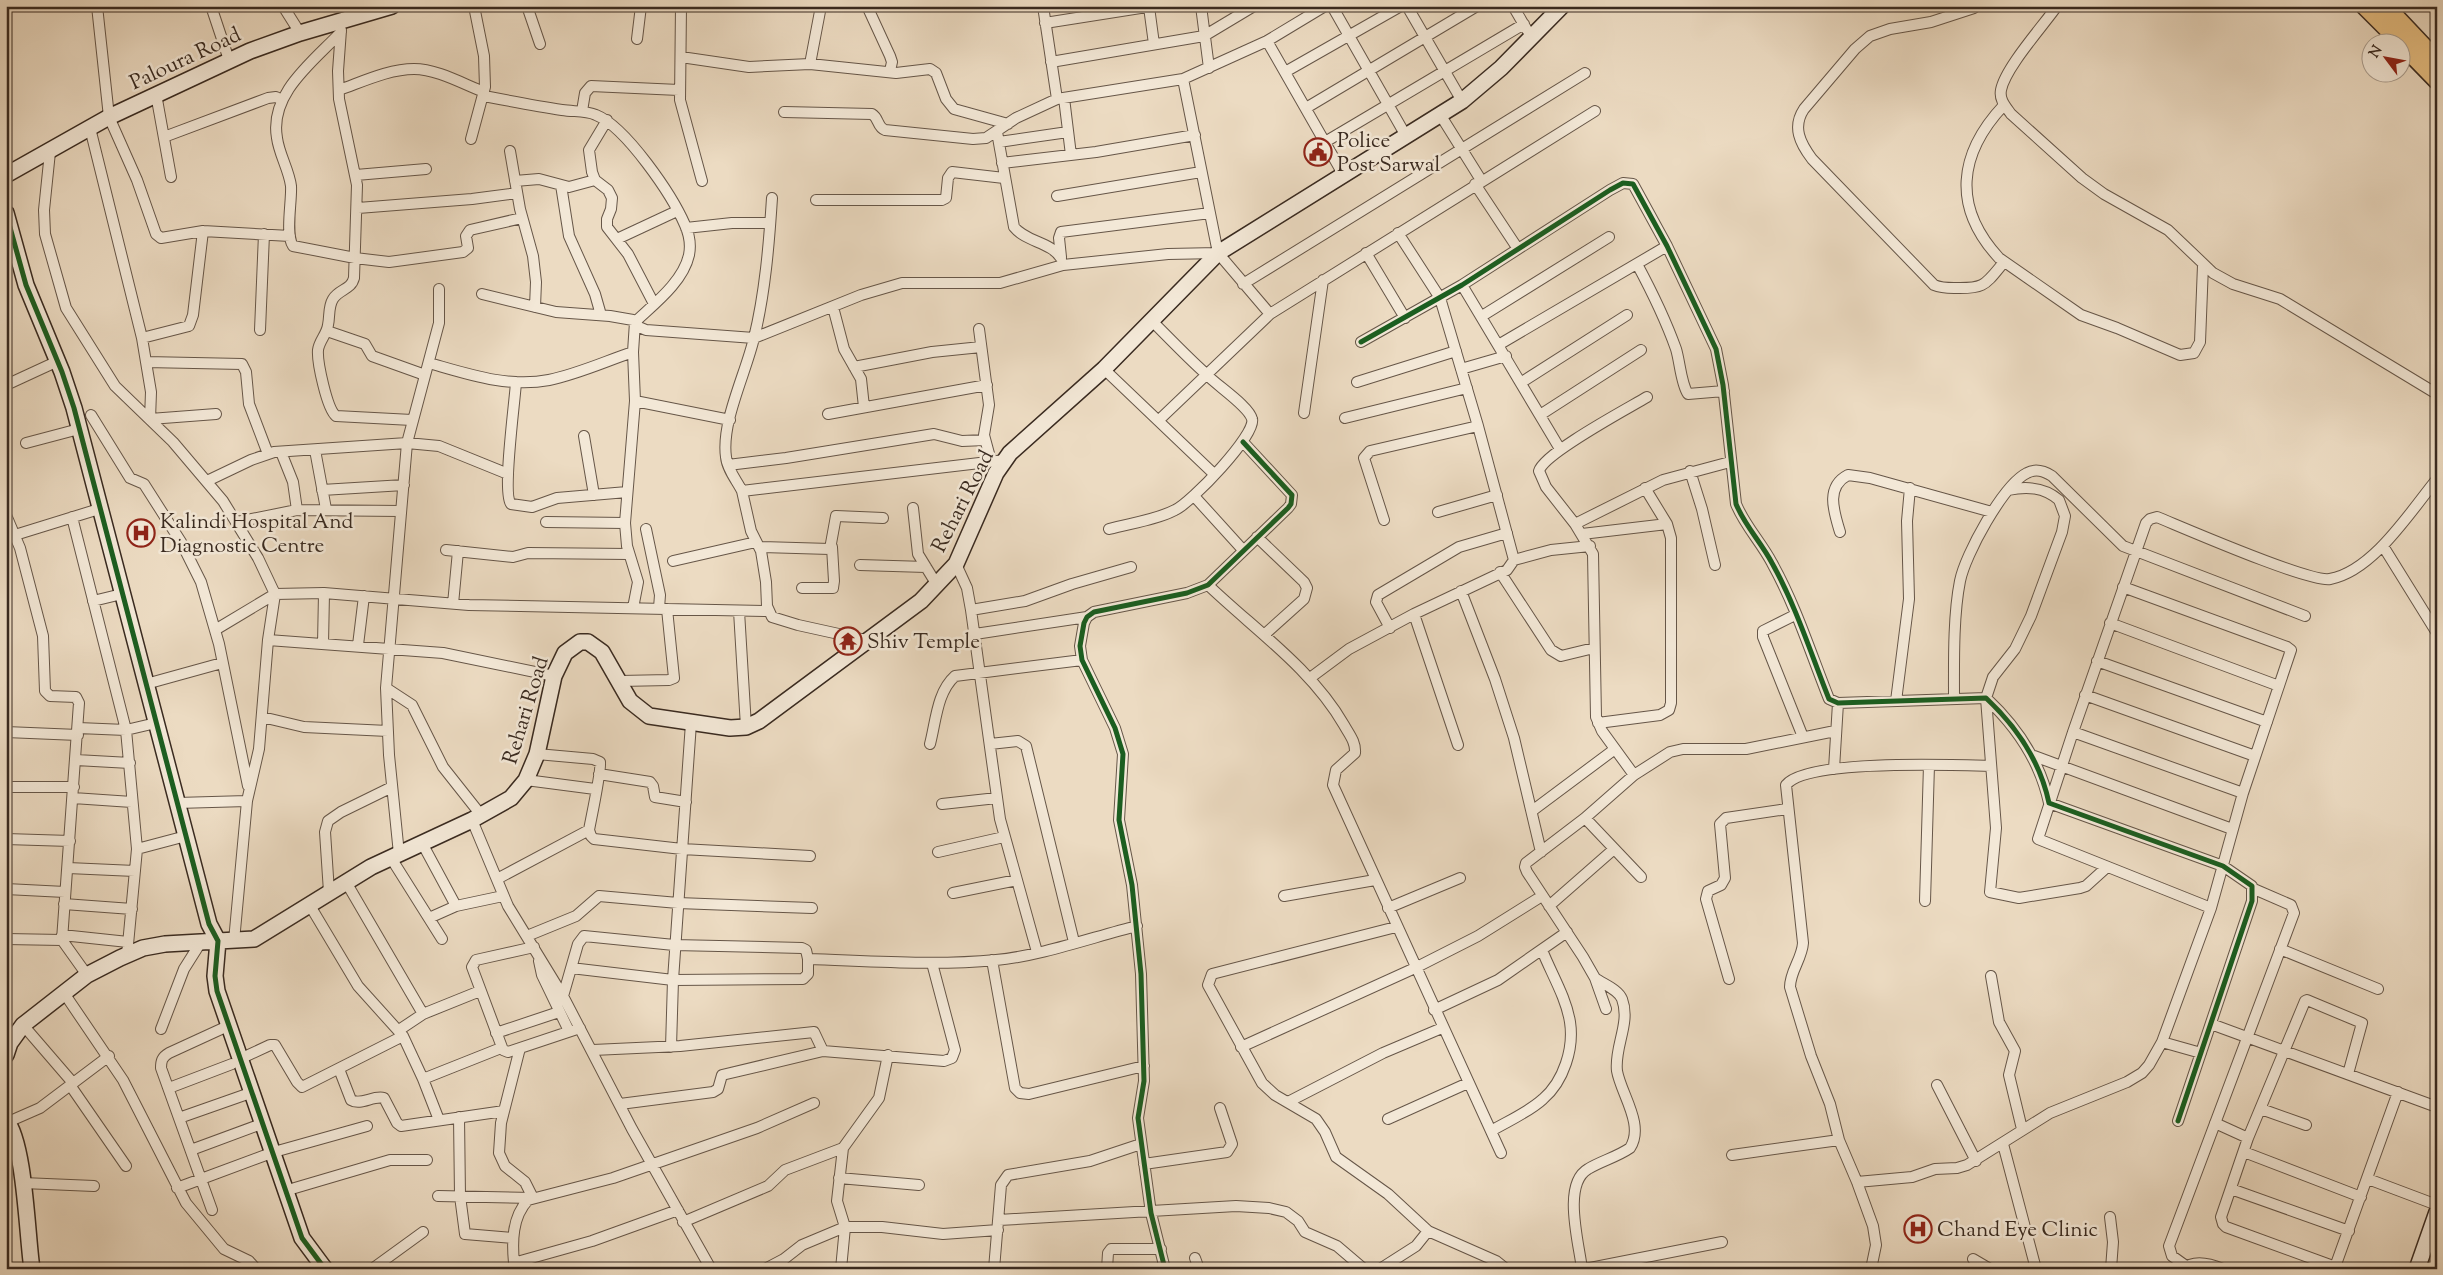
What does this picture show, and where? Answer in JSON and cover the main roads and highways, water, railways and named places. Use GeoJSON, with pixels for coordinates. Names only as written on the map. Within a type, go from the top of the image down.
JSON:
{"type":"FeatureCollection","features":[{"type":"Feature","properties":{"kind":"main road","name":"Paloura Road"},"geometry":{"type":"LineString","coordinates":[[6,175],[50,152],[109,117],[229,60],[300,33],[341,27],[392,6]]}},
{"type":"Feature","properties":{"kind":"main road","name":"Rehari Road"},"geometry":{"type":"LineString","coordinates":[[6,1054],[14,1036],[23,1025],[87,975],[128,948],[254,939],[275,928],[309,904],[346,882],[395,856],[477,817],[511,798],[526,780],[537,754],[554,676],[565,653],[573,646],[588,642],[602,652],[630,701],[649,716],[730,728],[746,727],[759,721],[921,601],[937,585],[956,564],[996,474],[998,460],[1104,369],[1218,253],[1343,174],[1441,116],[1462,101],[1484,84],[1528,30],[1562,6]]}},
{"type":"Feature","properties":{"kind":"main road"},"geometry":{"type":"LineString","coordinates":[[2364,6],[2389,32]]}},
{"type":"Feature","properties":{"kind":"main road"},"geometry":{"type":"LineString","coordinates":[[2386,6],[2437,60]]}},
{"type":"Feature","properties":{"kind":"main road"},"geometry":{"type":"LineString","coordinates":[[2410,53],[2437,81]]}},
{"type":"Feature","properties":{"kind":"main road"},"geometry":{"type":"LineString","coordinates":[[6,213],[26,285],[58,361],[79,429],[209,924],[218,941],[216,983],[230,1025],[237,1061],[253,1092],[288,1190],[301,1233],[319,1267]]}},
{"type":"Feature","properties":{"kind":"main road"},"geometry":{"type":"LineString","coordinates":[[7,1121],[15,1143],[23,1183],[32,1269]]}},
{"type":"Feature","properties":{"kind":"main road"},"geometry":{"type":"LineString","coordinates":[[2417,1269],[2437,1212]]}},
{"type":"Feature","properties":{"kind":"main road"},"geometry":{"type":"LineString","coordinates":[[2426,1269],[2437,1239]]}},
{"type":"Feature","properties":{"kind":"place","name":"Police Post Sarwal"},"geometry":{"type":"Point","coordinates":[1318,152]}},
{"type":"Feature","properties":{"kind":"place","name":"Kalindi Hospital And Diagnostic Centre"},"geometry":{"type":"Point","coordinates":[141,533]}},
{"type":"Feature","properties":{"kind":"place","name":"Shiv Temple"},"geometry":{"type":"Point","coordinates":[848,641]}},
{"type":"Feature","properties":{"kind":"place","name":"Chand Eye Clinic"},"geometry":{"type":"Point","coordinates":[1918,1229]}}]}
